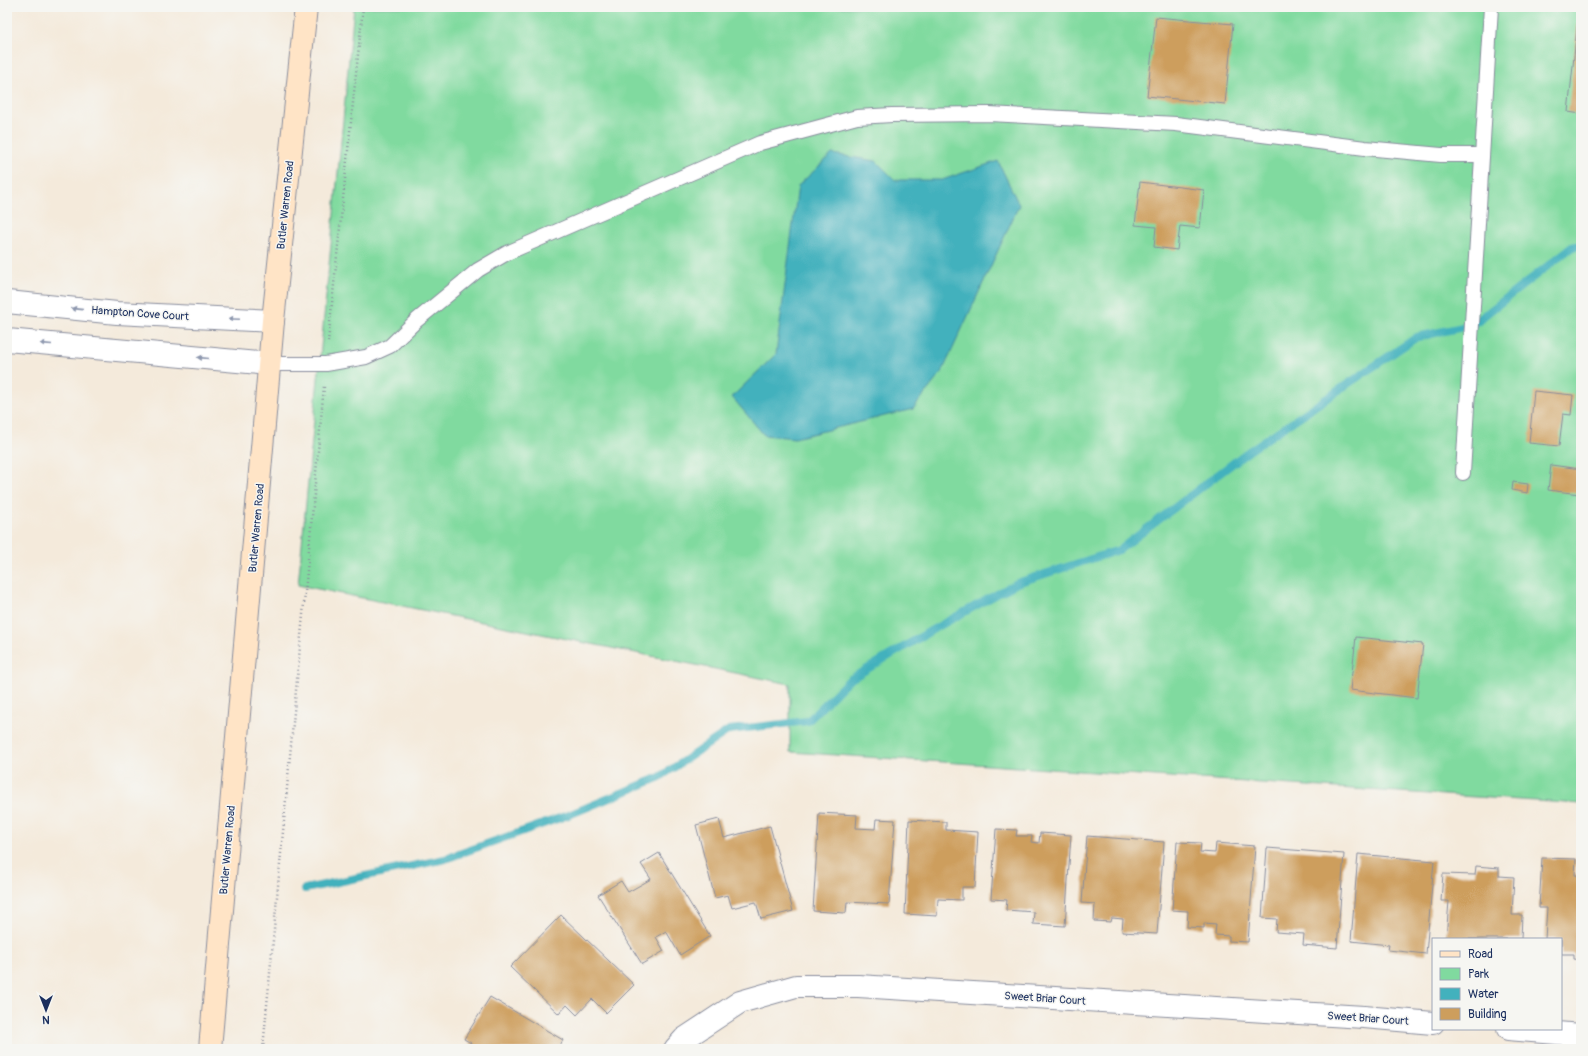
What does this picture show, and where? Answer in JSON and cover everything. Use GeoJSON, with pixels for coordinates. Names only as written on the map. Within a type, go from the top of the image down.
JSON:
{"type":"FeatureCollection","features":[{"type":"Feature","properties":{"kind":"main road","name":"Butler Warren Road"},"geometry":{"type":"LineString","coordinates":[[210,1049],[273,321],[306,7]]}},
{"type":"Feature","properties":{"kind":"street","name":"Hampton Cove Court"},"geometry":{"type":"LineString","coordinates":[[7,302],[117,313],[273,321]]}},
{"type":"Feature","properties":{"kind":"street"},"geometry":{"type":"LineString","coordinates":[[7,340],[270,364]]}},
{"type":"Feature","properties":{"kind":"street","name":"Sweet Briar Court"},"geometry":{"type":"LineString","coordinates":[[675,1049],[684,1039],[740,1002],[796,986],[858,986],[1432,1023]]}},
{"type":"Feature","properties":{"kind":"street"},"geometry":{"type":"LineString","coordinates":[[1520,1030],[1581,1035]]}},
{"type":"Feature","properties":{"kind":"lane"},"geometry":{"type":"LineString","coordinates":[[1463,473],[1491,7]]}},
{"type":"Feature","properties":{"kind":"lane"},"geometry":{"type":"LineString","coordinates":[[270,364],[326,364],[366,357],[390,346],[417,320],[478,270],[507,253],[760,143],[858,117],[892,114],[989,114],[1176,124],[1365,148],[1441,155],[1482,155]]}},
{"type":"Feature","properties":{"kind":"path"},"geometry":{"type":"LineString","coordinates":[[262,1049],[326,364],[363,7]]}},
{"type":"Feature","properties":{"kind":"green space"},"geometry":{"type":"Polygon","coordinates":[[[354,7],[1581,7],[1581,804],[790,752],[790,684],[298,585],[354,7]]]}},
{"type":"Feature","properties":{"kind":"water"},"geometry":{"type":"Polygon","coordinates":[[[832,154],[876,161],[895,180],[942,180],[998,161],[1019,205],[942,372],[913,409],[795,438],[764,435],[732,397],[776,354],[798,186],[832,154]]]}},
{"type":"Feature","properties":{"kind":"building"},"geometry":{"type":"Polygon","coordinates":[[[1579,10],[1581,11],[1581,114],[1568,112],[1579,10]]]}},
{"type":"Feature","properties":{"kind":"building"},"geometry":{"type":"Polygon","coordinates":[[[1156,17],[1233,24],[1225,104],[1147,96],[1156,17]]]}},
{"type":"Feature","properties":{"kind":"building"},"geometry":{"type":"Polygon","coordinates":[[[1140,182],[1204,190],[1200,228],[1180,226],[1177,250],[1154,247],[1156,227],[1135,225],[1140,182]]]}},
{"type":"Feature","properties":{"kind":"building"},"geometry":{"type":"Polygon","coordinates":[[[1534,391],[1573,395],[1571,415],[1563,414],[1559,446],[1529,443],[1534,391]]]}},
{"type":"Feature","properties":{"kind":"building"},"geometry":{"type":"Polygon","coordinates":[[[1551,465],[1581,469],[1579,494],[1548,490],[1551,465]]]}},
{"type":"Feature","properties":{"kind":"building"},"geometry":{"type":"Polygon","coordinates":[[[1513,482],[1528,484],[1527,493],[1512,490],[1513,482]]]}},
{"type":"Feature","properties":{"kind":"building"},"geometry":{"type":"Polygon","coordinates":[[[1356,637],[1423,644],[1417,698],[1350,690],[1356,637]]]}},
{"type":"Feature","properties":{"kind":"building"},"geometry":{"type":"Polygon","coordinates":[[[819,813],[857,815],[856,828],[875,829],[876,819],[895,820],[889,904],[847,902],[846,913],[813,911],[819,813]]]}},
{"type":"Feature","properties":{"kind":"building"},"geometry":{"type":"Polygon","coordinates":[[[719,819],[724,838],[770,826],[793,911],[761,919],[756,902],[732,908],[728,895],[715,898],[696,825],[719,819]]]}},
{"type":"Feature","properties":{"kind":"building"},"geometry":{"type":"Polygon","coordinates":[[[909,820],[946,822],[946,830],[978,832],[975,887],[962,887],[962,900],[938,899],[937,916],[905,914],[909,820]]]}},
{"type":"Feature","properties":{"kind":"building"},"geometry":{"type":"Polygon","coordinates":[[[996,829],[1017,830],[1016,836],[1032,836],[1031,842],[1039,843],[1040,833],[1071,835],[1065,926],[1033,924],[1034,912],[1006,910],[1007,900],[991,899],[996,829]]]}},
{"type":"Feature","properties":{"kind":"building"},"geometry":{"type":"Polygon","coordinates":[[[1087,836],[1164,842],[1157,934],[1122,932],[1123,919],[1112,918],[1111,922],[1094,921],[1095,904],[1082,903],[1087,836]]]}},
{"type":"Feature","properties":{"kind":"building"},"geometry":{"type":"Polygon","coordinates":[[[1177,842],[1201,843],[1200,852],[1215,853],[1216,843],[1255,846],[1248,942],[1229,941],[1229,936],[1215,935],[1216,924],[1204,923],[1204,928],[1187,927],[1188,911],[1172,910],[1177,842]]]}},
{"type":"Feature","properties":{"kind":"building"},"geometry":{"type":"Polygon","coordinates":[[[1267,848],[1344,854],[1337,948],[1303,945],[1304,934],[1276,932],[1277,919],[1262,918],[1267,848]]]}},
{"type":"Feature","properties":{"kind":"building"},"geometry":{"type":"Polygon","coordinates":[[[659,853],[710,936],[680,955],[666,931],[656,937],[664,951],[642,964],[598,895],[621,881],[628,892],[651,879],[641,864],[659,853]]]}},
{"type":"Feature","properties":{"kind":"building"},"geometry":{"type":"Polygon","coordinates":[[[1358,854],[1434,861],[1426,954],[1388,950],[1389,945],[1351,941],[1358,854]]]}},
{"type":"Feature","properties":{"kind":"building"},"geometry":{"type":"Polygon","coordinates":[[[1542,858],[1576,859],[1575,875],[1581,876],[1581,960],[1574,959],[1574,954],[1562,954],[1562,938],[1545,938],[1547,908],[1539,908],[1542,858]]]}},
{"type":"Feature","properties":{"kind":"building"},"geometry":{"type":"Polygon","coordinates":[[[1476,866],[1499,868],[1499,876],[1514,877],[1512,915],[1522,915],[1521,938],[1446,938],[1449,901],[1441,901],[1443,874],[1475,875],[1476,866]]]}},
{"type":"Feature","properties":{"kind":"building"},"geometry":{"type":"Polygon","coordinates":[[[561,915],[634,985],[606,1013],[592,999],[577,1015],[567,1005],[559,1014],[510,967],[561,915]]]}},
{"type":"Feature","properties":{"kind":"building"},"geometry":{"type":"Polygon","coordinates":[[[490,997],[563,1040],[558,1049],[467,1049],[471,1043],[464,1039],[490,997]]]}},
{"type":"Feature","properties":{"kind":"waterway"},"geometry":{"type":"LineString","coordinates":[[305,889],[445,859],[571,814],[660,777],[729,730],[808,721],[849,680],[932,630],[1017,583],[1119,550],[1249,451],[1417,337],[1472,325],[1572,247],[1581,245]]}}]}
